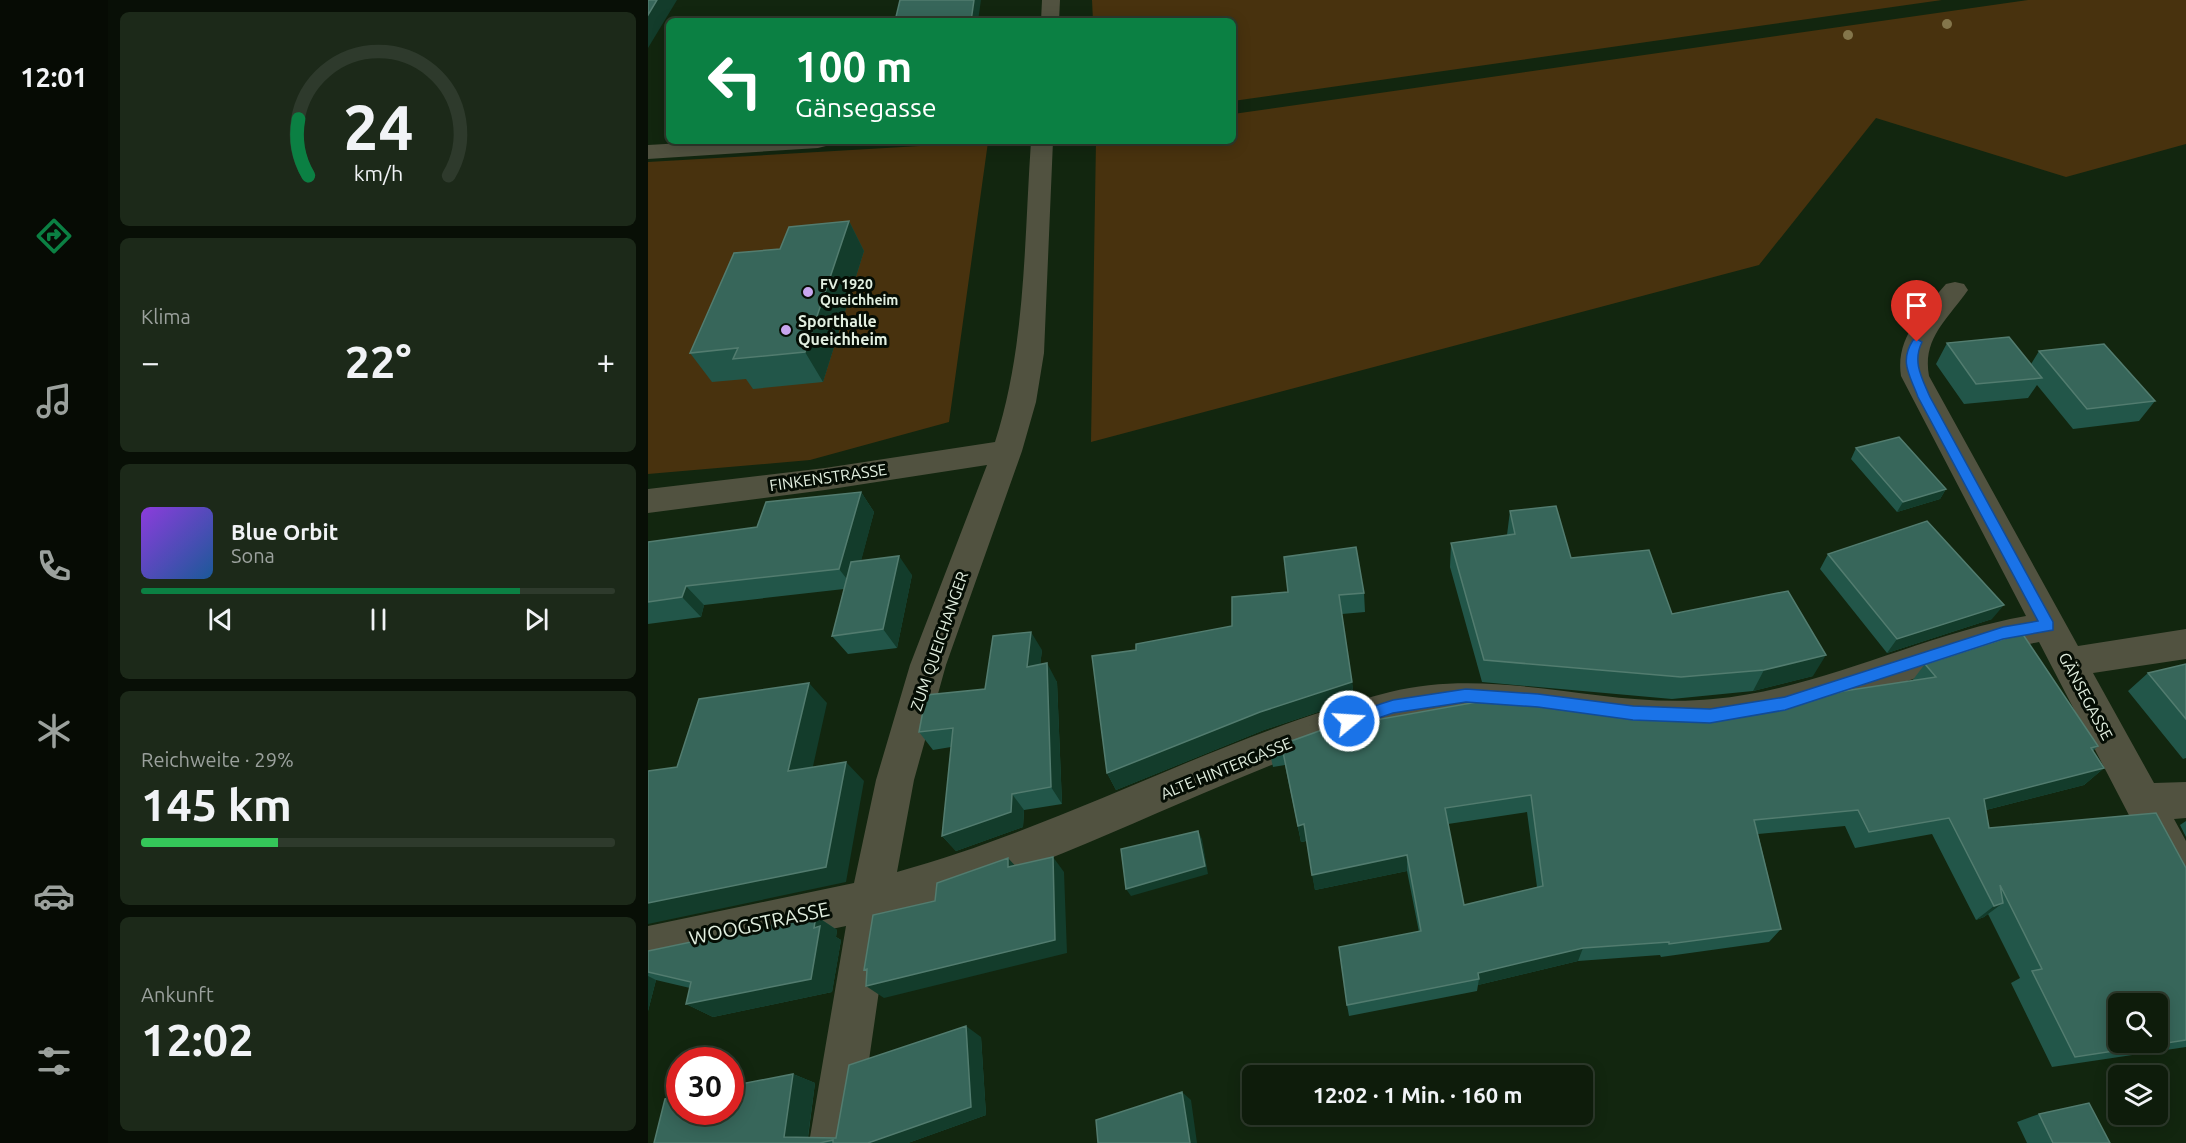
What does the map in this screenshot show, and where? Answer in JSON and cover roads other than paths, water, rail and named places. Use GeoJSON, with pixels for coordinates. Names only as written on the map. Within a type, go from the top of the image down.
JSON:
{"type":"FeatureCollection","features":[{"type":"Feature","properties":{"kind":"street"},"geometry":{"type":"LineString","coordinates":[[1050,18],[1051,0]]}},
{"type":"Feature","properties":{"kind":"street"},"geometry":{"type":"LineString","coordinates":[[648,152],[772,144]]}},
{"type":"Feature","properties":{"kind":"street","name":"ZUM QUEICHANGER"},"geometry":{"type":"LineString","coordinates":[[833,1143],[871,900],[895,780],[928,665],[1007,451],[1022,402],[1030,353],[1042,144]]}},
{"type":"Feature","properties":{"kind":"street","name":"GÄNSEGASSE"},"geometry":{"type":"LineString","coordinates":[[1955,290],[1922,331],[1911,353],[1911,364],[1924,397],[2186,882]]}},
{"type":"Feature","properties":{"kind":"street","name":"FINKENSTRASSE"},"geometry":{"type":"LineString","coordinates":[[648,501],[1007,451]]}},
{"type":"Feature","properties":{"kind":"street","name":"ALTE HINTERGASSE"},"geometry":{"type":"LineString","coordinates":[[871,900],[970,870],[1078,830],[1259,753],[1393,706],[1466,696],[1497,696],[1616,712],[1710,716],[1785,703],[2003,633],[2048,626]]}},
{"type":"Feature","properties":{"kind":"street"},"geometry":{"type":"LineString","coordinates":[[2069,662],[2186,645]]}},
{"type":"Feature","properties":{"kind":"street"},"geometry":{"type":"LineString","coordinates":[[2143,802],[2186,800]]}},
{"type":"Feature","properties":{"kind":"street","name":"WOOGSTRASSE"},"geometry":{"type":"LineString","coordinates":[[648,947],[871,900]]}},
{"type":"Feature","properties":{"kind":"place","name":"FV 1920 Queichheim"},"geometry":{"type":"Point","coordinates":[808,292]}},
{"type":"Feature","properties":{"kind":"place","name":"Sporthalle Queichheim"},"geometry":{"type":"Point","coordinates":[786,330]}}]}
